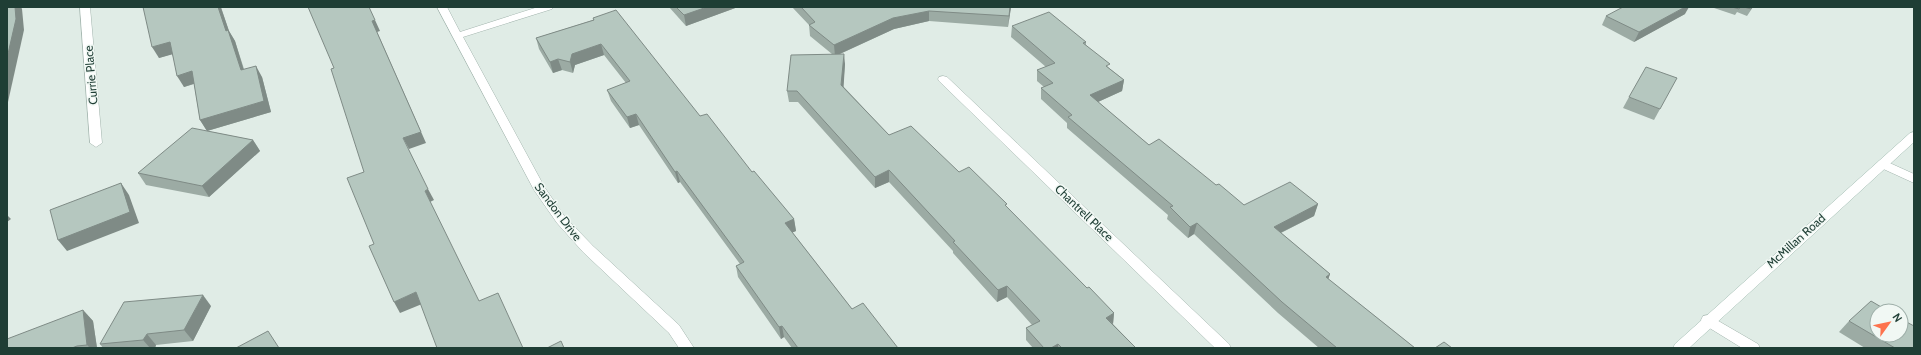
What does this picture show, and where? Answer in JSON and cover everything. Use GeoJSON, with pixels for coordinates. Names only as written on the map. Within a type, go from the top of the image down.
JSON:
{"type":"FeatureCollection","features":[{"type":"Feature","properties":{"kind":"street","name":"Currie Place"},"geometry":{"type":"LineString","coordinates":[[85,7],[96,143]]}},
{"type":"Feature","properties":{"kind":"street","name":"Sandon Drive"},"geometry":{"type":"LineString","coordinates":[[442,7],[540,190],[562,220],[588,249],[674,329],[687,348]]}},
{"type":"Feature","properties":{"kind":"street"},"geometry":{"type":"LineString","coordinates":[[457,36],[548,7]]}},
{"type":"Feature","properties":{"kind":"street","name":"Chantrell Place"},"geometry":{"type":"LineString","coordinates":[[943,79],[1224,348]]}},
{"type":"Feature","properties":{"kind":"street","name":"McMillan Road"},"geometry":{"type":"LineString","coordinates":[[1680,348],[1708,320],[1914,136]]}},
{"type":"Feature","properties":{"kind":"street"},"geometry":{"type":"LineString","coordinates":[[1883,164],[1914,179]]}},
{"type":"Feature","properties":{"kind":"street"},"geometry":{"type":"LineString","coordinates":[[1708,320],[1753,348]]}},
{"type":"Feature","properties":{"kind":"building"},"geometry":{"type":"Polygon","coordinates":[[[7,7],[15,7],[16,19],[7,58],[7,7]]]}},
{"type":"Feature","properties":{"kind":"building"},"geometry":{"type":"Polygon","coordinates":[[[143,7],[218,7],[226,31],[228,30],[241,70],[256,66],[264,101],[200,120],[192,71],[177,76],[170,42],[152,47],[143,7]]]}},
{"type":"Feature","properties":{"kind":"building"},"geometry":{"type":"Polygon","coordinates":[[[308,7],[369,7],[375,20],[372,21],[421,132],[403,138],[428,189],[425,191],[479,301],[498,293],[523,348],[437,348],[416,292],[394,302],[369,246],[374,244],[347,178],[364,172],[331,69],[334,68],[308,7]]]}},
{"type":"Feature","properties":{"kind":"building"},"geometry":{"type":"Polygon","coordinates":[[[676,7],[707,7],[684,15],[676,7]]]}},
{"type":"Feature","properties":{"kind":"building"},"geometry":{"type":"Polygon","coordinates":[[[801,7],[1010,7],[1009,16],[929,11],[893,18],[834,45],[809,25],[815,22],[801,7]]]}},
{"type":"Feature","properties":{"kind":"building"},"geometry":{"type":"Polygon","coordinates":[[[1623,7],[1685,7],[1639,32],[1606,16],[1623,7]]]}},
{"type":"Feature","properties":{"kind":"building"},"geometry":{"type":"Polygon","coordinates":[[[616,10],[700,116],[707,114],[752,172],[754,171],[794,219],[785,223],[852,309],[863,303],[898,348],[798,348],[782,326],[779,327],[736,266],[744,262],[677,171],[675,172],[636,114],[627,117],[607,90],[630,81],[601,44],[572,54],[570,62],[558,59],[550,62],[536,38],[594,20],[593,18],[616,10]]]}},
{"type":"Feature","properties":{"kind":"building"},"geometry":{"type":"Polygon","coordinates":[[[1049,12],[1086,42],[1083,43],[1110,64],[1106,66],[1124,80],[1090,95],[1149,145],[1159,139],[1216,185],[1219,184],[1244,205],[1290,182],[1318,204],[1274,227],[1330,274],[1326,277],[1415,348],[1337,348],[1282,302],[1197,223],[1190,227],[1170,207],[1173,206],[1068,117],[1072,115],[1041,88],[1053,83],[1037,70],[1055,63],[1012,26],[1049,12]]]}},
{"type":"Feature","properties":{"kind":"building"},"geometry":{"type":"Polygon","coordinates":[[[844,54],[841,85],[889,135],[911,126],[959,172],[969,167],[1007,204],[1005,205],[1087,288],[1089,287],[1114,313],[1106,318],[1136,348],[1062,348],[1058,344],[1051,348],[1044,348],[1026,328],[1040,321],[1007,286],[998,290],[889,170],[875,177],[797,91],[787,91],[791,55],[844,54]]]}},
{"type":"Feature","properties":{"kind":"building"},"geometry":{"type":"Polygon","coordinates":[[[1646,67],[1677,78],[1660,109],[1629,97],[1646,67]]]}},
{"type":"Feature","properties":{"kind":"building"},"geometry":{"type":"Polygon","coordinates":[[[192,128],[253,140],[202,186],[138,173],[192,128]]]}},
{"type":"Feature","properties":{"kind":"building"},"geometry":{"type":"Polygon","coordinates":[[[121,183],[130,212],[58,240],[50,210],[121,183]]]}},
{"type":"Feature","properties":{"kind":"building"},"geometry":{"type":"Polygon","coordinates":[[[203,295],[184,330],[147,334],[143,340],[100,344],[124,302],[203,295]]]}},
{"type":"Feature","properties":{"kind":"building"},"geometry":{"type":"Polygon","coordinates":[[[1871,301],[1874,303],[1869,303],[1869,333],[1849,321],[1871,301]]]}},
{"type":"Feature","properties":{"kind":"building"},"geometry":{"type":"Polygon","coordinates":[[[83,310],[87,345],[72,348],[7,348],[7,339],[83,310]]]}},
{"type":"Feature","properties":{"kind":"building"},"geometry":{"type":"Polygon","coordinates":[[[1909,323],[1914,326],[1914,348],[1895,348],[1886,343],[1909,343],[1909,323]]]}},
{"type":"Feature","properties":{"kind":"building"},"geometry":{"type":"Polygon","coordinates":[[[268,331],[279,348],[236,348],[268,331]]]}},
{"type":"Feature","properties":{"kind":"building"},"geometry":{"type":"Polygon","coordinates":[[[561,341],[564,348],[547,348],[561,341]]]}},
{"type":"Feature","properties":{"kind":"building"},"geometry":{"type":"Polygon","coordinates":[[[1444,342],[1452,348],[1435,348],[1444,342]]]}}]}
